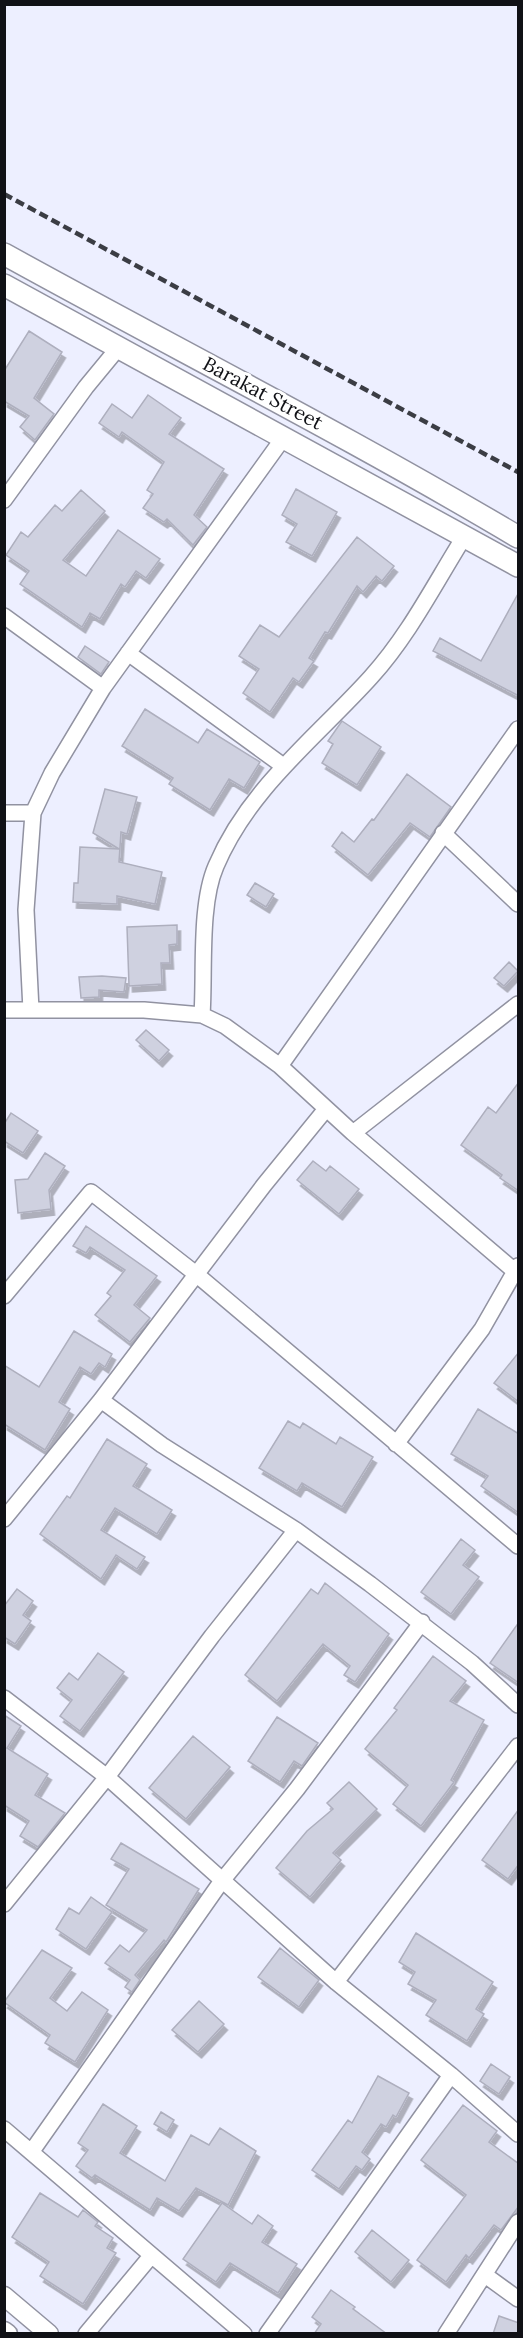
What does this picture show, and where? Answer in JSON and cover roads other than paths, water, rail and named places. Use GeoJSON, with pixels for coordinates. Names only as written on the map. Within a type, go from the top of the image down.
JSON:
{"type":"FeatureCollection","features":[{"type":"Feature","properties":{"kind":"main road","name":"Barakat Street"},"geometry":{"type":"LineString","coordinates":[[4,254],[116,316],[288,405],[519,537]]}},
{"type":"Feature","properties":{"kind":"main road","name":"Barakat Street"},"geometry":{"type":"LineString","coordinates":[[4,285],[519,566]]}},
{"type":"Feature","properties":{"kind":"street"},"geometry":{"type":"LineString","coordinates":[[4,500],[86,387],[119,347]]}},
{"type":"Feature","properties":{"kind":"street"},"geometry":{"type":"LineString","coordinates":[[31,1010],[26,910],[33,813],[52,773],[103,688],[284,437]]}},
{"type":"Feature","properties":{"kind":"street"},"geometry":{"type":"LineString","coordinates":[[202,1015],[207,903],[215,868],[231,837],[282,765],[371,678],[404,638],[464,537]]}},
{"type":"Feature","properties":{"kind":"street"},"geometry":{"type":"LineString","coordinates":[[4,616],[103,688]]}},
{"type":"Feature","properties":{"kind":"street"},"geometry":{"type":"LineString","coordinates":[[128,653],[282,765]]}},
{"type":"Feature","properties":{"kind":"street"},"geometry":{"type":"LineString","coordinates":[[280,1066],[442,833],[519,729]]}},
{"type":"Feature","properties":{"kind":"street"},"geometry":{"type":"LineString","coordinates":[[4,813],[33,813]]}},
{"type":"Feature","properties":{"kind":"street"},"geometry":{"type":"LineString","coordinates":[[442,833],[519,904]]}},
{"type":"Feature","properties":{"kind":"street"},"geometry":{"type":"LineString","coordinates":[[353,1133],[519,1004]]}},
{"type":"Feature","properties":{"kind":"street"},"geometry":{"type":"LineString","coordinates":[[4,1010],[144,1010],[202,1015],[248,1040],[353,1133],[517,1270],[482,1329],[396,1444]]}},
{"type":"Feature","properties":{"kind":"street"},"geometry":{"type":"LineString","coordinates":[[4,1519],[101,1400],[196,1274],[326,1109]]}},
{"type":"Feature","properties":{"kind":"street"},"geometry":{"type":"LineString","coordinates":[[4,1296],[92,1192],[196,1274],[519,1546]]}},
{"type":"Feature","properties":{"kind":"street"},"geometry":{"type":"LineString","coordinates":[[101,1400],[191,1464],[296,1530],[422,1622],[519,1705]]}},
{"type":"Feature","properties":{"kind":"street"},"geometry":{"type":"LineString","coordinates":[[4,1904],[107,1778],[212,1636],[296,1530]]}},
{"type":"Feature","properties":{"kind":"street"},"geometry":{"type":"LineString","coordinates":[[32,2151],[221,1882],[297,1789],[422,1622]]}},
{"type":"Feature","properties":{"kind":"street"},"geometry":{"type":"LineString","coordinates":[[4,1698],[107,1778],[221,1882],[336,1982],[452,2074],[519,2134]]}},
{"type":"Feature","properties":{"kind":"street"},"geometry":{"type":"LineString","coordinates":[[336,1982],[519,1746]]}},
{"type":"Feature","properties":{"kind":"street"},"geometry":{"type":"LineString","coordinates":[[267,2334],[452,2074]]}},
{"type":"Feature","properties":{"kind":"street"},"geometry":{"type":"LineString","coordinates":[[4,2129],[244,2334]]}},
{"type":"Feature","properties":{"kind":"street"},"geometry":{"type":"LineString","coordinates":[[446,2334],[519,2222]]}},
{"type":"Feature","properties":{"kind":"street"},"geometry":{"type":"LineString","coordinates":[[86,2334],[151,2256]]}},
{"type":"Feature","properties":{"kind":"street"},"geometry":{"type":"LineString","coordinates":[[485,2275],[519,2299]]}},
{"type":"Feature","properties":{"kind":"street"},"geometry":{"type":"LineString","coordinates":[[4,2296],[48,2334]]}},
{"type":"Feature","properties":{"kind":"street"},"geometry":{"type":"LineString","coordinates":[[4,2331],[8,2334]]}},
{"type":"Feature","properties":{"kind":"railway"},"geometry":{"type":"LineString","coordinates":[[4,194],[518,472]]}}]}
